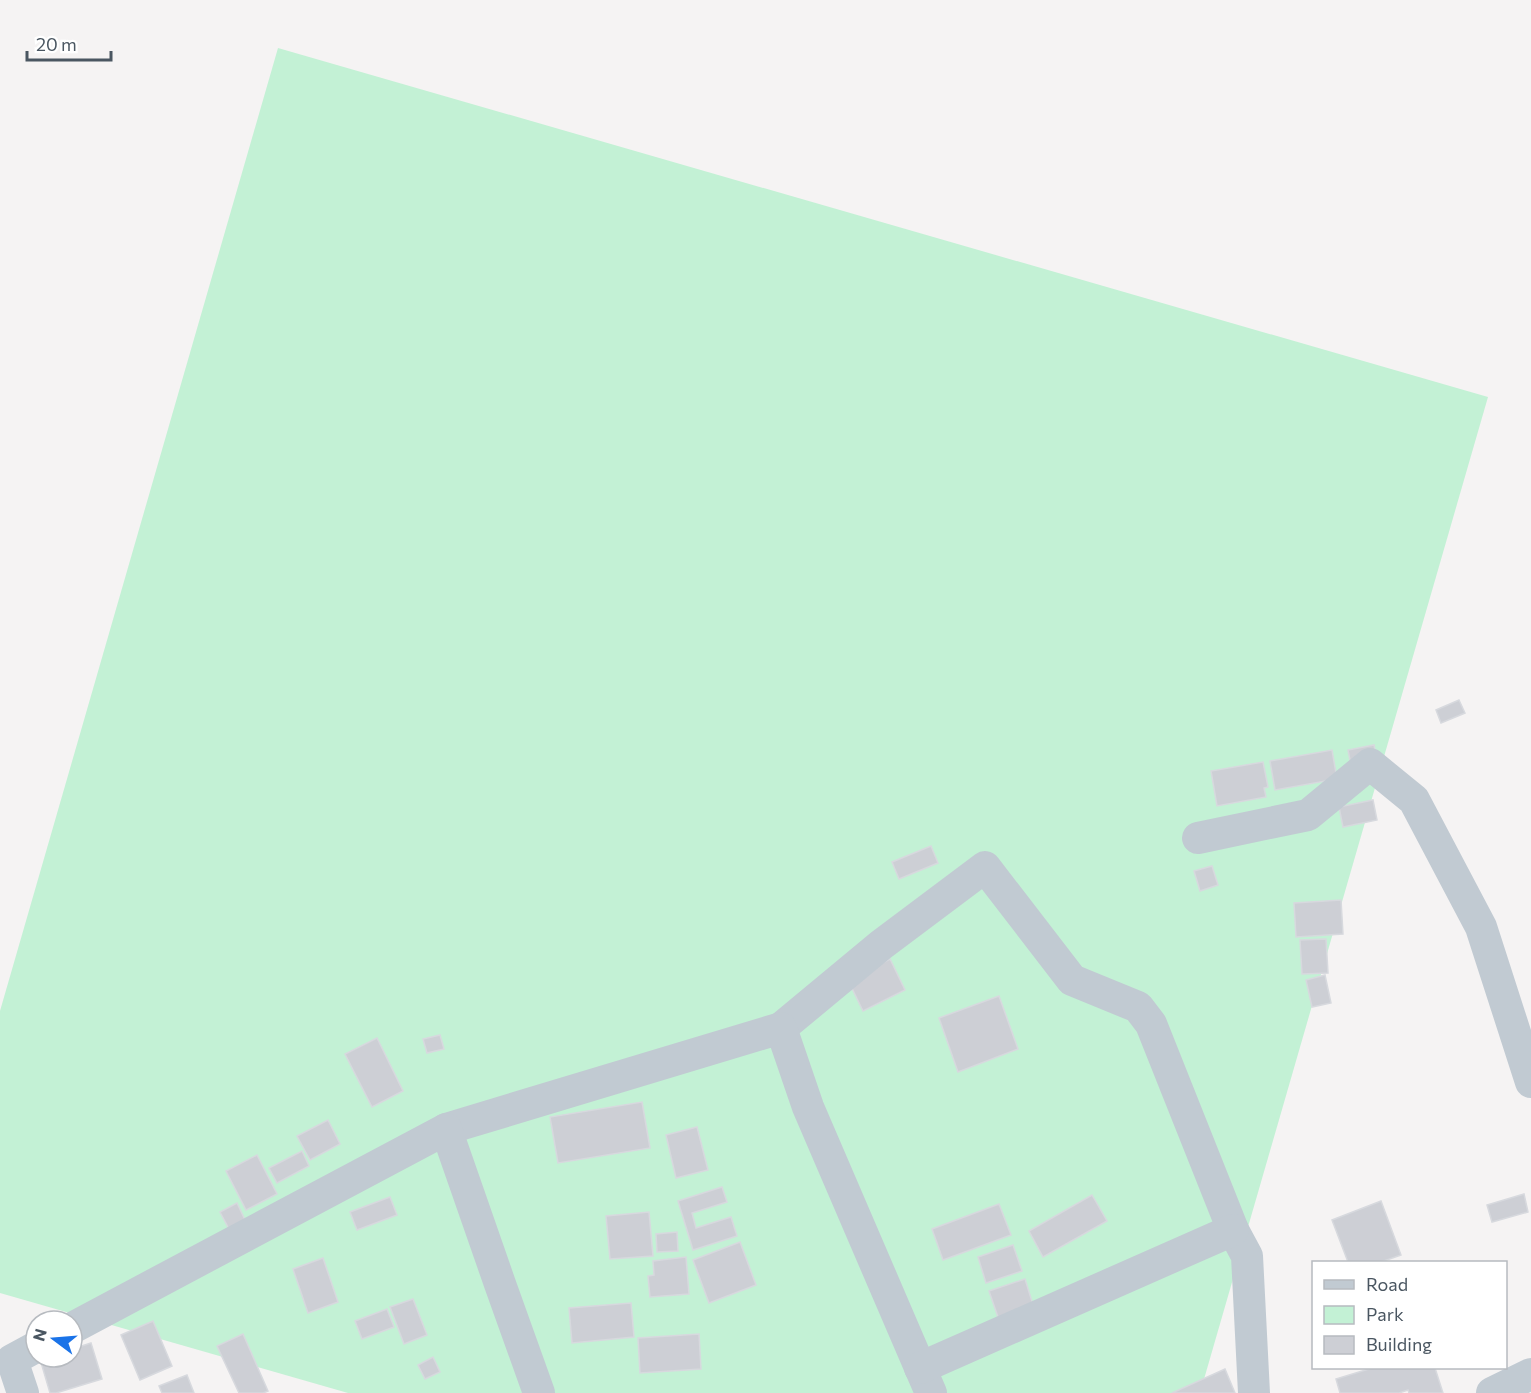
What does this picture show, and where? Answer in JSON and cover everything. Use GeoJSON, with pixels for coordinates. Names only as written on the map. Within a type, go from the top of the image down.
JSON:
{"type":"FeatureCollection","features":[{"type":"Feature","properties":{"kind":"street"},"geometry":{"type":"LineString","coordinates":[[1198,838],[1308,815],[1370,764],[1414,800],[1481,927],[1531,1082]]}},
{"type":"Feature","properties":{"kind":"street"},"geometry":{"type":"LineString","coordinates":[[84,1322],[446,1129],[781,1028],[881,945],[985,867],[1072,980],[1138,1007],[1151,1024],[1233,1230],[1247,1256],[1254,1393]]}},
{"type":"Feature","properties":{"kind":"street"},"geometry":{"type":"LineString","coordinates":[[781,1028],[808,1107],[925,1380],[1233,1230]]}},
{"type":"Feature","properties":{"kind":"street"},"geometry":{"type":"LineString","coordinates":[[446,1129],[539,1393]]}},
{"type":"Feature","properties":{"kind":"street"},"geometry":{"type":"LineString","coordinates":[[23,1393],[12,1360],[24,1354]]}},
{"type":"Feature","properties":{"kind":"street"},"geometry":{"type":"LineString","coordinates":[[1492,1393],[1531,1374]]}},
{"type":"Feature","properties":{"kind":"green space"},"geometry":{"type":"Polygon","coordinates":[[[278,48],[1488,397],[1200,1393],[348,1393],[84,1317],[84,1309],[56,1309],[0,1293],[0,1011],[278,48]]]}},
{"type":"Feature","properties":{"kind":"building"},"geometry":{"type":"Polygon","coordinates":[[[1459,700],[1465,713],[1441,723],[1436,710],[1459,700]]]}},
{"type":"Feature","properties":{"kind":"building"},"geometry":{"type":"Polygon","coordinates":[[[1374,745],[1377,760],[1351,765],[1348,750],[1374,745]]]}},
{"type":"Feature","properties":{"kind":"building"},"geometry":{"type":"Polygon","coordinates":[[[1332,750],[1337,779],[1275,790],[1270,761],[1332,750]]]}},
{"type":"Feature","properties":{"kind":"building"},"geometry":{"type":"Polygon","coordinates":[[[1263,762],[1268,787],[1264,788],[1266,797],[1217,806],[1211,771],[1263,762]]]}},
{"type":"Feature","properties":{"kind":"building"},"geometry":{"type":"Polygon","coordinates":[[[1373,800],[1377,820],[1343,827],[1339,807],[1373,800]]]}},
{"type":"Feature","properties":{"kind":"building"},"geometry":{"type":"Polygon","coordinates":[[[931,846],[938,863],[899,879],[892,862],[931,846]]]}},
{"type":"Feature","properties":{"kind":"building"},"geometry":{"type":"Polygon","coordinates":[[[1212,866],[1218,885],[1200,891],[1194,871],[1212,866]]]}},
{"type":"Feature","properties":{"kind":"building"},"geometry":{"type":"Polygon","coordinates":[[[1341,900],[1343,934],[1296,937],[1294,903],[1341,900]]]}},
{"type":"Feature","properties":{"kind":"building"},"geometry":{"type":"Polygon","coordinates":[[[1326,939],[1328,973],[1302,974],[1300,940],[1326,939]]]}},
{"type":"Feature","properties":{"kind":"building"},"geometry":{"type":"Polygon","coordinates":[[[890,959],[905,990],[863,1011],[848,980],[890,959]]]}},
{"type":"Feature","properties":{"kind":"building"},"geometry":{"type":"Polygon","coordinates":[[[1325,975],[1331,1003],[1312,1007],[1306,980],[1325,975]]]}},
{"type":"Feature","properties":{"kind":"building"},"geometry":{"type":"Polygon","coordinates":[[[999,996],[1018,1049],[958,1072],[939,1018],[999,996]]]}},
{"type":"Feature","properties":{"kind":"building"},"geometry":{"type":"Polygon","coordinates":[[[440,1035],[444,1049],[427,1053],[423,1039],[440,1035]]]}},
{"type":"Feature","properties":{"kind":"building"},"geometry":{"type":"Polygon","coordinates":[[[377,1038],[403,1091],[372,1107],[345,1054],[377,1038]]]}},
{"type":"Feature","properties":{"kind":"building"},"geometry":{"type":"Polygon","coordinates":[[[642,1102],[650,1148],[558,1163],[550,1117],[642,1102]]]}},
{"type":"Feature","properties":{"kind":"building"},"geometry":{"type":"Polygon","coordinates":[[[328,1120],[340,1144],[310,1160],[297,1136],[328,1120]]]}},
{"type":"Feature","properties":{"kind":"building"},"geometry":{"type":"Polygon","coordinates":[[[697,1127],[708,1170],[676,1178],[666,1135],[697,1127]]]}},
{"type":"Feature","properties":{"kind":"building"},"geometry":{"type":"Polygon","coordinates":[[[302,1151],[309,1166],[277,1183],[269,1168],[302,1151]]]}},
{"type":"Feature","properties":{"kind":"building"},"geometry":{"type":"Polygon","coordinates":[[[257,1155],[277,1194],[246,1210],[226,1171],[257,1155]]]}},
{"type":"Feature","properties":{"kind":"building"},"geometry":{"type":"Polygon","coordinates":[[[722,1187],[727,1202],[692,1213],[696,1228],[731,1217],[737,1236],[693,1250],[678,1201],[722,1187]]]}},
{"type":"Feature","properties":{"kind":"building"},"geometry":{"type":"Polygon","coordinates":[[[1524,1194],[1528,1212],[1492,1222],[1487,1205],[1524,1194]]]}},
{"type":"Feature","properties":{"kind":"building"},"geometry":{"type":"Polygon","coordinates":[[[1092,1195],[1107,1221],[1043,1257],[1029,1231],[1092,1195]]]}},
{"type":"Feature","properties":{"kind":"building"},"geometry":{"type":"Polygon","coordinates":[[[390,1197],[397,1215],[357,1230],[350,1212],[390,1197]]]}},
{"type":"Feature","properties":{"kind":"building"},"geometry":{"type":"Polygon","coordinates":[[[1381,1201],[1401,1255],[1384,1261],[1348,1261],[1332,1220],[1381,1201]]]}},
{"type":"Feature","properties":{"kind":"building"},"geometry":{"type":"Polygon","coordinates":[[[237,1203],[245,1220],[229,1229],[220,1212],[237,1203]]]}},
{"type":"Feature","properties":{"kind":"building"},"geometry":{"type":"Polygon","coordinates":[[[999,1204],[1011,1235],[943,1260],[932,1229],[999,1204]]]}},
{"type":"Feature","properties":{"kind":"building"},"geometry":{"type":"Polygon","coordinates":[[[649,1212],[653,1256],[610,1259],[606,1216],[649,1212]]]}},
{"type":"Feature","properties":{"kind":"building"},"geometry":{"type":"Polygon","coordinates":[[[677,1232],[678,1251],[657,1252],[656,1234],[677,1232]]]}},
{"type":"Feature","properties":{"kind":"building"},"geometry":{"type":"Polygon","coordinates":[[[740,1242],[756,1285],[709,1303],[693,1260],[740,1242]]]}},
{"type":"Feature","properties":{"kind":"building"},"geometry":{"type":"Polygon","coordinates":[[[1013,1245],[1022,1271],[986,1283],[978,1257],[1013,1245]]]}},
{"type":"Feature","properties":{"kind":"building"},"geometry":{"type":"Polygon","coordinates":[[[686,1257],[689,1294],[650,1297],[648,1276],[654,1275],[653,1261],[686,1257]]]}},
{"type":"Feature","properties":{"kind":"building"},"geometry":{"type":"Polygon","coordinates":[[[323,1258],[338,1302],[308,1313],[293,1269],[323,1258]]]}},
{"type":"Feature","properties":{"kind":"building"},"geometry":{"type":"Polygon","coordinates":[[[1025,1279],[1034,1308],[999,1320],[989,1291],[1025,1279]]]}},
{"type":"Feature","properties":{"kind":"building"},"geometry":{"type":"Polygon","coordinates":[[[413,1299],[427,1335],[404,1344],[390,1307],[413,1299]]]}},
{"type":"Feature","properties":{"kind":"building"},"geometry":{"type":"Polygon","coordinates":[[[631,1303],[634,1337],[572,1343],[569,1308],[631,1303]]]}},
{"type":"Feature","properties":{"kind":"building"},"geometry":{"type":"Polygon","coordinates":[[[387,1309],[394,1327],[362,1339],[355,1321],[387,1309]]]}},
{"type":"Feature","properties":{"kind":"building"},"geometry":{"type":"Polygon","coordinates":[[[153,1321],[172,1366],[140,1380],[121,1335],[153,1321]]]}},
{"type":"Feature","properties":{"kind":"building"},"geometry":{"type":"Polygon","coordinates":[[[243,1334],[268,1391],[263,1393],[239,1393],[217,1346],[243,1334]]]}},
{"type":"Feature","properties":{"kind":"building"},"geometry":{"type":"Polygon","coordinates":[[[699,1334],[701,1369],[640,1373],[638,1338],[699,1334]]]}},
{"type":"Feature","properties":{"kind":"building"},"geometry":{"type":"Polygon","coordinates":[[[91,1343],[102,1379],[50,1393],[43,1369],[84,1369],[84,1345],[91,1343]]]}},
{"type":"Feature","properties":{"kind":"building"},"geometry":{"type":"Polygon","coordinates":[[[433,1357],[440,1372],[425,1379],[418,1365],[433,1357]]]}},
{"type":"Feature","properties":{"kind":"building"},"geometry":{"type":"Polygon","coordinates":[[[1225,1369],[1235,1393],[1172,1393],[1225,1369]]]}},
{"type":"Feature","properties":{"kind":"building"},"geometry":{"type":"Polygon","coordinates":[[[1369,1369],[1435,1369],[1443,1393],[1409,1393],[1408,1390],[1399,1393],[1340,1393],[1336,1379],[1369,1369]]]}},
{"type":"Feature","properties":{"kind":"building"},"geometry":{"type":"Polygon","coordinates":[[[187,1375],[194,1393],[162,1393],[159,1386],[187,1375]]]}}]}
